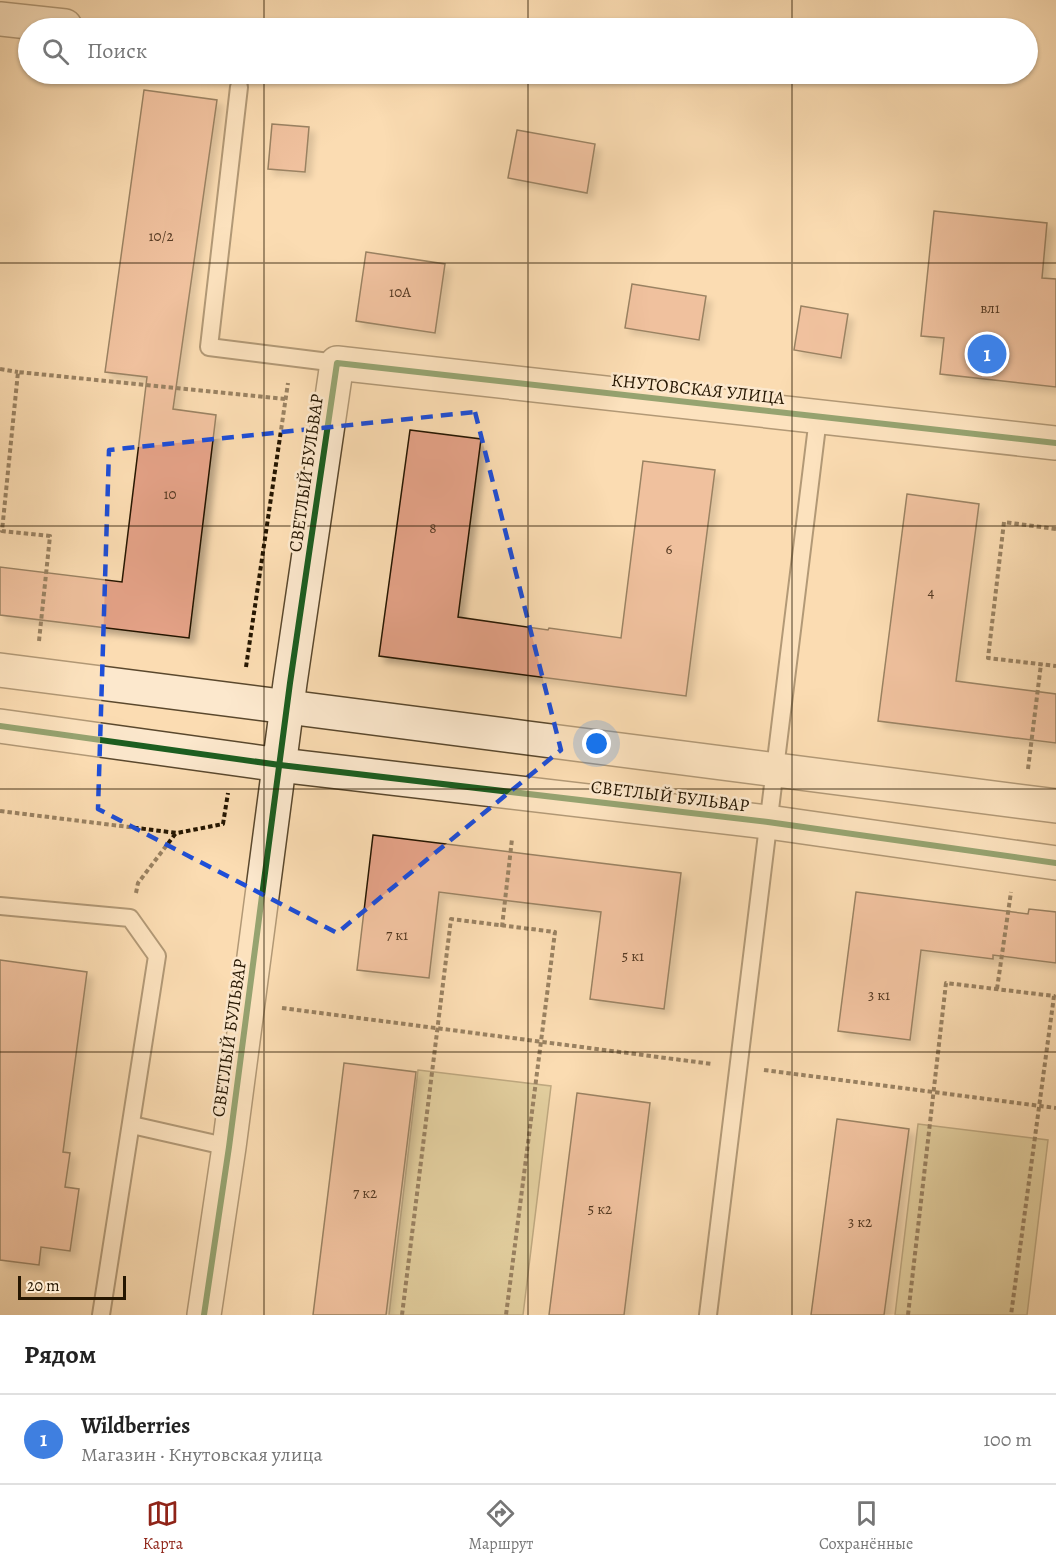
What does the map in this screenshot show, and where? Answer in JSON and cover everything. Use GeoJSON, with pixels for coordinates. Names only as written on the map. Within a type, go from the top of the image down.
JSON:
{"type":"FeatureCollection","features":[{"type":"Feature","properties":{"kind":"street"},"geometry":{"type":"LineString","coordinates":[[0,19],[18,21]]}},
{"type":"Feature","properties":{"kind":"street","name":"КНУТОВСКАЯ УЛИЦА"},"geometry":{"type":"LineString","coordinates":[[337,363],[1056,443]]}},
{"type":"Feature","properties":{"kind":"street","name":"СВЕТЛЫЙ БУЛЬВАР"},"geometry":{"type":"LineString","coordinates":[[204,1315],[337,363]]}},
{"type":"Feature","properties":{"kind":"street","name":"СВЕТЛЫЙ БУЛЬВАР"},"geometry":{"type":"LineString","coordinates":[[0,670],[1056,806]]}},
{"type":"Feature","properties":{"kind":"street","name":"СВЕТЛЫЙ БУЛЬВАР"},"geometry":{"type":"LineString","coordinates":[[0,726],[280,765],[768,822],[1056,863]]}},
{"type":"Feature","properties":{"kind":"lane"},"geometry":{"type":"LineString","coordinates":[[239,87],[209,347],[337,363]]}},
{"type":"Feature","properties":{"kind":"lane","name":"СВЕТЛЫЙ БУЛЬВАР"},"geometry":{"type":"LineString","coordinates":[[708,1315],[818,418]]}},
{"type":"Feature","properties":{"kind":"lane"},"geometry":{"type":"LineString","coordinates":[[0,906],[130,918],[157,956],[101,1315]]}},
{"type":"Feature","properties":{"kind":"lane"},"geometry":{"type":"LineString","coordinates":[[132,1125],[229,1147]]}},
{"type":"Feature","properties":{"kind":"path"},"geometry":{"type":"LineString","coordinates":[[0,369],[285,399]]}},
{"type":"Feature","properties":{"kind":"path"},"geometry":{"type":"LineString","coordinates":[[18,372],[2,531],[50,536],[36,675]]}},
{"type":"Feature","properties":{"kind":"path"},"geometry":{"type":"LineString","coordinates":[[1056,529],[1004,522],[988,658],[1056,666]]}},
{"type":"Feature","properties":{"kind":"path"},"geometry":{"type":"LineString","coordinates":[[1029,764],[1041,664]]}},
{"type":"Feature","properties":{"kind":"path"},"geometry":{"type":"LineString","coordinates":[[130,918],[138,883],[177,832]]}},
{"type":"Feature","properties":{"kind":"path"},"geometry":{"type":"LineString","coordinates":[[502,927],[512,839]]}},
{"type":"Feature","properties":{"kind":"path"},"geometry":{"type":"LineString","coordinates":[[997,989],[1011,890]]}},
{"type":"Feature","properties":{"kind":"path"},"geometry":{"type":"LineString","coordinates":[[402,1315],[451,919],[555,932],[506,1315]]}},
{"type":"Feature","properties":{"kind":"path"},"geometry":{"type":"LineString","coordinates":[[908,1315],[946,983],[1054,996],[1011,1315]]}},
{"type":"Feature","properties":{"kind":"path"},"geometry":{"type":"LineString","coordinates":[[248,1004],[1056,1108]]}},
{"type":"Feature","properties":{"kind":"highlighted area"},"geometry":{"type":"Polygon","coordinates":[[[475,412],[561,750],[337,933],[98,809],[109,450],[475,412]]]}},
{"type":"Feature","properties":{"kind":"shaded area"},"geometry":{"type":"Polygon","coordinates":[[[418,1070],[551,1086],[523,1315],[389,1315],[418,1070]]]}},
{"type":"Feature","properties":{"kind":"shaded area"},"geometry":{"type":"Polygon","coordinates":[[[918,1124],[1048,1140],[1027,1315],[895,1315],[918,1124]]]}},
{"type":"Feature","properties":{"kind":"building"},"geometry":{"type":"Polygon","coordinates":[[[144,90],[217,100],[173,409],[216,415],[189,638],[0,615],[0,567],[122,582],[147,377],[105,372],[144,90]]]}},
{"type":"Feature","properties":{"kind":"building"},"geometry":{"type":"Polygon","coordinates":[[[272,124],[309,127],[305,172],[268,169],[272,124]]]}},
{"type":"Feature","properties":{"kind":"building"},"geometry":{"type":"Polygon","coordinates":[[[517,130],[595,144],[587,193],[508,178],[517,130]]]}},
{"type":"Feature","properties":{"kind":"building"},"geometry":{"type":"Polygon","coordinates":[[[934,211],[1047,223],[1042,278],[1056,279],[1056,387],[940,374],[944,338],[921,336],[934,211]]]}},
{"type":"Feature","properties":{"kind":"building"},"geometry":{"type":"Polygon","coordinates":[[[366,252],[445,264],[435,333],[356,321],[366,252]]]}},
{"type":"Feature","properties":{"kind":"building"},"geometry":{"type":"Polygon","coordinates":[[[632,284],[706,296],[699,340],[625,328],[632,284]]]}},
{"type":"Feature","properties":{"kind":"building"},"geometry":{"type":"Polygon","coordinates":[[[801,306],[848,314],[841,358],[794,350],[801,306]]]}},
{"type":"Feature","properties":{"kind":"building"},"geometry":{"type":"Polygon","coordinates":[[[410,430],[481,439],[458,617],[548,630],[549,628],[621,638],[643,461],[715,470],[686,696],[379,656],[410,430]]]}},
{"type":"Feature","properties":{"kind":"building"},"geometry":{"type":"Polygon","coordinates":[[[907,494],[979,504],[956,681],[1056,694],[1056,743],[878,721],[907,494]]]}},
{"type":"Feature","properties":{"kind":"building"},"geometry":{"type":"Polygon","coordinates":[[[373,835],[681,873],[664,1009],[590,999],[601,912],[439,892],[429,978],[357,970],[373,835]]]}},
{"type":"Feature","properties":{"kind":"building"},"geometry":{"type":"Polygon","coordinates":[[[856,892],[1028,914],[1029,909],[1056,912],[1056,963],[993,955],[993,959],[921,950],[910,1040],[838,1031],[856,892]]]}},
{"type":"Feature","properties":{"kind":"building"},"geometry":{"type":"Polygon","coordinates":[[[0,960],[87,972],[63,1152],[70,1153],[65,1187],[79,1189],[70,1251],[41,1247],[39,1265],[0,1260],[0,960]]]}},
{"type":"Feature","properties":{"kind":"building"},"geometry":{"type":"Polygon","coordinates":[[[344,1063],[416,1072],[386,1315],[313,1315],[344,1063]]]}},
{"type":"Feature","properties":{"kind":"building"},"geometry":{"type":"Polygon","coordinates":[[[577,1093],[650,1103],[624,1315],[549,1315],[577,1093]]]}},
{"type":"Feature","properties":{"kind":"building"},"geometry":{"type":"Polygon","coordinates":[[[837,1119],[909,1129],[884,1315],[811,1315],[837,1119]]]}},
{"type":"Feature","properties":{"kind":"cycle path"},"geometry":{"type":"LineString","coordinates":[[204,1315],[229,1147],[290,683],[337,363],[1056,443]]}},
{"type":"Feature","properties":{"kind":"cycle path"},"geometry":{"type":"LineString","coordinates":[[0,726],[280,765],[768,822],[1056,863]]}},
{"type":"Feature","properties":{"kind":"place","name":"Wildberries"},"geometry":{"type":"Point","coordinates":[987,354]}}]}
